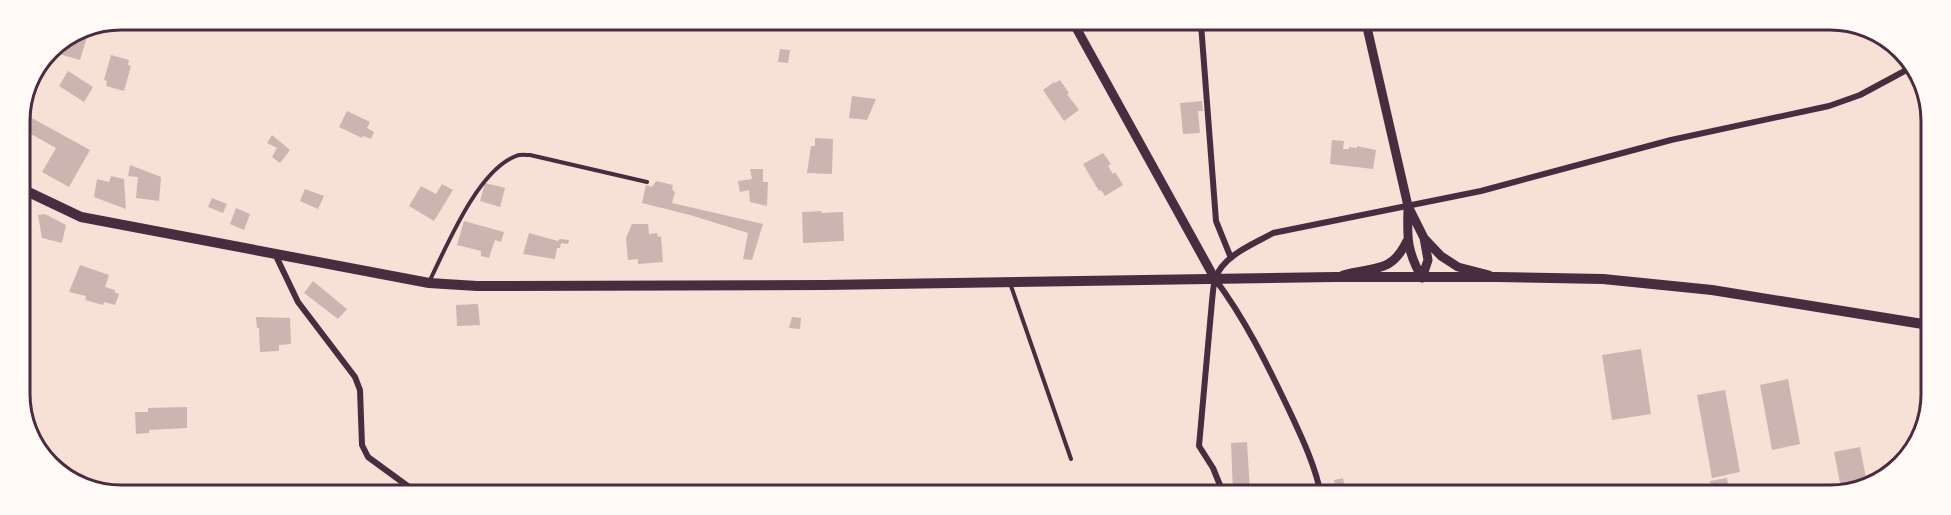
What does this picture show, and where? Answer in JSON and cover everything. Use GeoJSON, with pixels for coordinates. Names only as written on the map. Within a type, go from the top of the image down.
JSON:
{"type":"FeatureCollection","features":[{"type":"Feature","properties":{"kind":"main road"},"geometry":{"type":"LineString","coordinates":[[30,193],[81,217],[429,283],[513,286],[1335,277],[1604,279],[1712,290],[1921,324]]}},
{"type":"Feature","properties":{"kind":"street"},"geometry":{"type":"LineString","coordinates":[[1077,30],[1215,279],[1233,304],[1272,376],[1306,448],[1318,485]]}},
{"type":"Feature","properties":{"kind":"street"},"geometry":{"type":"LineString","coordinates":[[1201,30],[1216,221],[1231,258]]}},
{"type":"Feature","properties":{"kind":"street"},"geometry":{"type":"LineString","coordinates":[[1368,30],[1408,206],[1424,238],[1428,260],[1422,278]]}},
{"type":"Feature","properties":{"kind":"street"},"geometry":{"type":"LineString","coordinates":[[1220,485],[1213,468],[1199,446],[1198,437],[1215,279],[1221,266],[1231,258],[1273,233],[1481,191],[1671,140],[1829,106],[1860,95],[1905,71]]}},
{"type":"Feature","properties":{"kind":"street"},"geometry":{"type":"LineString","coordinates":[[1408,206],[1407,241],[1412,260],[1422,278]]}},
{"type":"Feature","properties":{"kind":"street"},"geometry":{"type":"LineString","coordinates":[[1424,238],[1442,256],[1458,267],[1497,277]]}},
{"type":"Feature","properties":{"kind":"street"},"geometry":{"type":"LineString","coordinates":[[1335,277],[1385,267],[1400,255],[1407,241]]}},
{"type":"Feature","properties":{"kind":"street"},"geometry":{"type":"LineString","coordinates":[[274,254],[298,302],[355,377],[360,390],[362,445],[368,457],[406,485]]}},
{"type":"Feature","properties":{"kind":"lane"},"geometry":{"type":"LineString","coordinates":[[429,283],[454,230],[481,185],[496,169],[517,155],[531,155],[647,182]]}},
{"type":"Feature","properties":{"kind":"lane"},"geometry":{"type":"LineString","coordinates":[[1009,282],[1071,459]]}},
{"type":"Feature","properties":{"kind":"building"},"geometry":{"type":"Polygon","coordinates":[[[87,37],[80,60],[60,54],[70,45],[87,37]]]}},
{"type":"Feature","properties":{"kind":"building"},"geometry":{"type":"Polygon","coordinates":[[[780,49],[790,50],[788,63],[778,62],[780,49]]]}},
{"type":"Feature","properties":{"kind":"building"},"geometry":{"type":"Polygon","coordinates":[[[111,55],[129,60],[128,65],[131,66],[124,91],[106,86],[107,81],[104,80],[111,55]]]}},
{"type":"Feature","properties":{"kind":"building"},"geometry":{"type":"Polygon","coordinates":[[[68,71],[93,87],[84,102],[59,86],[68,71]]]}},
{"type":"Feature","properties":{"kind":"building"},"geometry":{"type":"Polygon","coordinates":[[[1060,80],[1079,110],[1064,121],[1043,90],[1060,80]]]}},
{"type":"Feature","properties":{"kind":"building"},"geometry":{"type":"Polygon","coordinates":[[[852,96],[876,99],[867,120],[849,118],[852,96]]]}},
{"type":"Feature","properties":{"kind":"building"},"geometry":{"type":"Polygon","coordinates":[[[1202,101],[1203,111],[1198,111],[1200,133],[1183,134],[1180,103],[1202,101]]]}},
{"type":"Feature","properties":{"kind":"building"},"geometry":{"type":"Polygon","coordinates":[[[347,111],[370,122],[367,128],[374,132],[371,139],[363,136],[362,138],[339,127],[347,111]]]}},
{"type":"Feature","properties":{"kind":"building"},"geometry":{"type":"Polygon","coordinates":[[[30,117],[90,150],[69,187],[42,172],[56,148],[30,134],[30,117]]]}},
{"type":"Feature","properties":{"kind":"building"},"geometry":{"type":"Polygon","coordinates":[[[272,135],[290,150],[280,163],[272,157],[277,148],[267,143],[272,135]]]}},
{"type":"Feature","properties":{"kind":"building"},"geometry":{"type":"Polygon","coordinates":[[[815,138],[833,139],[832,174],[807,173],[811,146],[815,146],[815,138]]]}},
{"type":"Feature","properties":{"kind":"building"},"geometry":{"type":"Polygon","coordinates":[[[1332,140],[1344,141],[1343,149],[1357,148],[1357,146],[1376,150],[1373,169],[1330,164],[1332,140]]]}},
{"type":"Feature","properties":{"kind":"building"},"geometry":{"type":"Polygon","coordinates":[[[1103,153],[1111,164],[1108,166],[1113,174],[1115,172],[1123,185],[1105,196],[1101,190],[1099,191],[1083,164],[1103,153]]]}},
{"type":"Feature","properties":{"kind":"building"},"geometry":{"type":"Polygon","coordinates":[[[130,165],[161,177],[159,201],[136,198],[138,177],[128,176],[130,165]]]}},
{"type":"Feature","properties":{"kind":"building"},"geometry":{"type":"Polygon","coordinates":[[[750,169],[763,169],[763,182],[768,182],[767,206],[750,202],[749,190],[740,192],[738,181],[752,179],[750,169]]]}},
{"type":"Feature","properties":{"kind":"building"},"geometry":{"type":"Polygon","coordinates":[[[111,176],[124,179],[126,209],[94,197],[97,179],[109,182],[111,176]]]}},
{"type":"Feature","properties":{"kind":"building"},"geometry":{"type":"Polygon","coordinates":[[[656,181],[673,185],[672,189],[675,192],[672,203],[763,224],[752,260],[743,259],[748,233],[642,203],[646,185],[652,187],[656,181]]]}},
{"type":"Feature","properties":{"kind":"building"},"geometry":{"type":"Polygon","coordinates":[[[485,183],[505,188],[500,207],[480,201],[485,183]]]}},
{"type":"Feature","properties":{"kind":"building"},"geometry":{"type":"Polygon","coordinates":[[[442,184],[453,190],[434,221],[409,206],[421,186],[436,194],[442,184]]]}},
{"type":"Feature","properties":{"kind":"building"},"geometry":{"type":"Polygon","coordinates":[[[305,189],[324,196],[318,209],[300,201],[305,189]]]}},
{"type":"Feature","properties":{"kind":"building"},"geometry":{"type":"Polygon","coordinates":[[[212,198],[227,204],[223,213],[208,207],[212,198]]]}},
{"type":"Feature","properties":{"kind":"building"},"geometry":{"type":"Polygon","coordinates":[[[236,208],[250,214],[244,230],[230,224],[236,208]]]}},
{"type":"Feature","properties":{"kind":"building"},"geometry":{"type":"Polygon","coordinates":[[[822,211],[821,213],[843,212],[844,241],[803,243],[802,212],[822,211]]]}},
{"type":"Feature","properties":{"kind":"building"},"geometry":{"type":"Polygon","coordinates":[[[45,214],[66,225],[62,243],[42,238],[38,215],[45,214]]]}},
{"type":"Feature","properties":{"kind":"building"},"geometry":{"type":"Polygon","coordinates":[[[464,221],[504,232],[501,242],[495,240],[489,258],[481,256],[481,251],[457,245],[464,221]]]}},
{"type":"Feature","properties":{"kind":"building"},"geometry":{"type":"Polygon","coordinates":[[[632,224],[648,224],[649,234],[657,233],[658,237],[661,236],[663,262],[638,264],[638,259],[628,260],[626,238],[632,224]]]}},
{"type":"Feature","properties":{"kind":"building"},"geometry":{"type":"Polygon","coordinates":[[[529,233],[558,241],[560,239],[569,240],[568,244],[561,243],[560,248],[557,248],[555,259],[523,254],[529,233]]]}},
{"type":"Feature","properties":{"kind":"building"},"geometry":{"type":"Polygon","coordinates":[[[80,265],[109,275],[105,287],[119,294],[115,305],[104,302],[103,305],[85,300],[86,296],[69,292],[80,265]]]}},
{"type":"Feature","properties":{"kind":"building"},"geometry":{"type":"Polygon","coordinates":[[[313,281],[347,309],[338,319],[304,293],[313,281]]]}},
{"type":"Feature","properties":{"kind":"building"},"geometry":{"type":"Polygon","coordinates":[[[478,304],[480,325],[457,326],[456,305],[478,304]]]}},
{"type":"Feature","properties":{"kind":"building"},"geometry":{"type":"Polygon","coordinates":[[[256,317],[290,318],[291,344],[279,345],[279,351],[260,352],[256,317]]]}},
{"type":"Feature","properties":{"kind":"building"},"geometry":{"type":"Polygon","coordinates":[[[792,317],[801,318],[800,329],[789,328],[792,317]]]}},
{"type":"Feature","properties":{"kind":"building"},"geometry":{"type":"Polygon","coordinates":[[[1641,349],[1651,414],[1612,420],[1602,355],[1641,349]]]}},
{"type":"Feature","properties":{"kind":"building"},"geometry":{"type":"Polygon","coordinates":[[[1788,379],[1800,444],[1772,450],[1760,385],[1788,379]]]}},
{"type":"Feature","properties":{"kind":"building"},"geometry":{"type":"Polygon","coordinates":[[[1725,390],[1740,472],[1712,478],[1697,395],[1725,390]]]}},
{"type":"Feature","properties":{"kind":"building"},"geometry":{"type":"Polygon","coordinates":[[[187,407],[187,428],[149,430],[149,433],[136,434],[135,412],[148,412],[148,408],[187,407]]]}},
{"type":"Feature","properties":{"kind":"building"},"geometry":{"type":"Polygon","coordinates":[[[1247,442],[1250,485],[1233,485],[1231,443],[1247,442]]]}},
{"type":"Feature","properties":{"kind":"building"},"geometry":{"type":"Polygon","coordinates":[[[1860,447],[1866,478],[1840,484],[1834,452],[1860,447]]]}},
{"type":"Feature","properties":{"kind":"building"},"geometry":{"type":"Polygon","coordinates":[[[1343,478],[1344,485],[1335,485],[1334,480],[1343,478]]]}},
{"type":"Feature","properties":{"kind":"building"},"geometry":{"type":"Polygon","coordinates":[[[1727,478],[1728,485],[1711,485],[1710,481],[1727,478]]]}}]}
